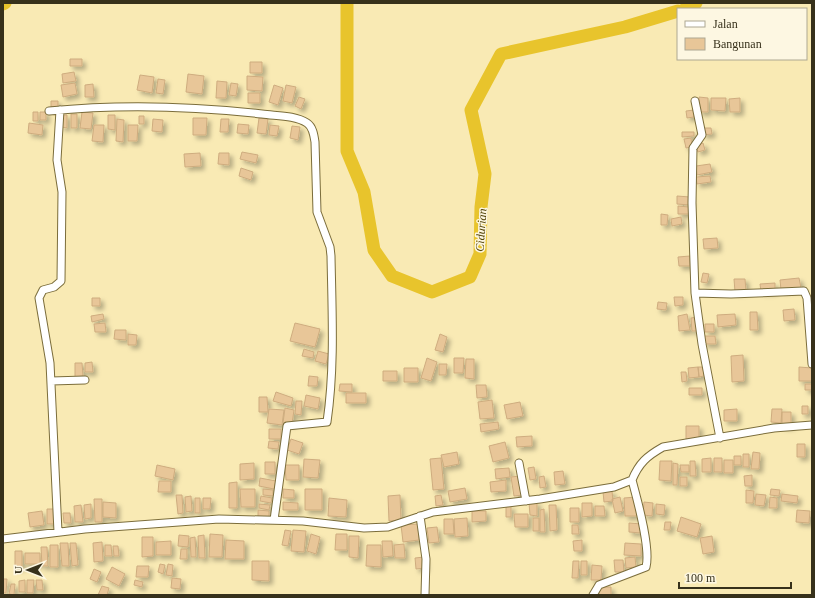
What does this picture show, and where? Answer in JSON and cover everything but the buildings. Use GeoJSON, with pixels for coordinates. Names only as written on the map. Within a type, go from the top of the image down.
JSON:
{"type":"FeatureCollection","features":[{"type":"Feature","properties":{"kind":"street"},"geometry":{"type":"LineString","coordinates":[[695,101],[702,136],[693,148],[692,203],[695,294],[702,344],[720,438]]}},
{"type":"Feature","properties":{"kind":"street"},"geometry":{"type":"LineString","coordinates":[[49,111],[130,106],[214,109],[298,119],[308,124],[314,132],[317,218],[330,247],[331,256],[334,334],[330,398],[327,422],[288,425],[286,428],[274,520]]}},
{"type":"Feature","properties":{"kind":"street"},"geometry":{"type":"LineString","coordinates":[[58,532],[50,363],[39,298],[43,290],[54,287],[61,281],[62,192],[57,160],[60,110]]}},
{"type":"Feature","properties":{"kind":"street"},"geometry":{"type":"LineString","coordinates":[[695,294],[804,291],[807,298],[812,364]]}},
{"type":"Feature","properties":{"kind":"street"},"geometry":{"type":"LineString","coordinates":[[51,381],[85,380]]}},
{"type":"Feature","properties":{"kind":"street"},"geometry":{"type":"LineString","coordinates":[[594,595],[599,584],[646,567],[647,556],[641,517],[632,480],[637,467],[648,455],[663,447],[774,428],[812,425]]}},
{"type":"Feature","properties":{"kind":"street"},"geometry":{"type":"LineString","coordinates":[[518,463],[526,501]]}},
{"type":"Feature","properties":{"kind":"street"},"geometry":{"type":"LineString","coordinates":[[3,539],[58,532],[219,519],[303,521],[364,528],[388,527],[433,512],[526,501],[614,487],[632,480]]}},
{"type":"Feature","properties":{"kind":"street"},"geometry":{"type":"LineString","coordinates":[[420,516],[426,559],[425,595]]}},
{"type":"Feature","properties":{"kind":"waterway","name":"Cidurian"},"geometry":{"type":"LineString","coordinates":[[347,3],[347,151],[364,192],[374,250],[392,276],[432,292],[470,277],[480,254],[481,207],[485,174],[471,110],[501,54],[625,27],[677,11]]}},
{"type":"Feature","properties":{"kind":"waterway","name":"Cidurian"},"geometry":{"type":"LineString","coordinates":[[687,8],[696,3]]}}]}
